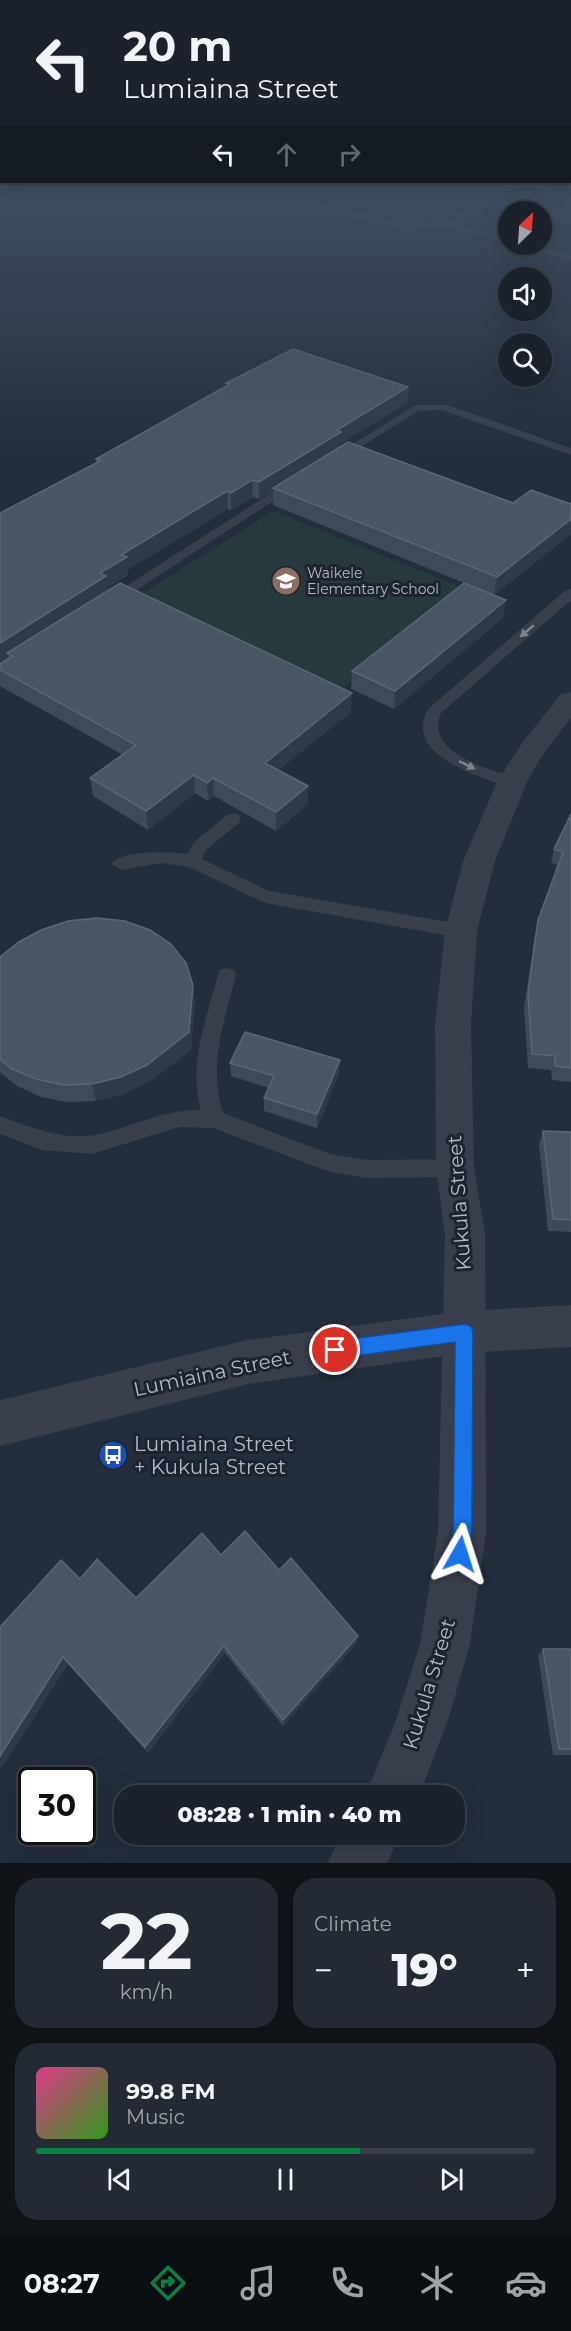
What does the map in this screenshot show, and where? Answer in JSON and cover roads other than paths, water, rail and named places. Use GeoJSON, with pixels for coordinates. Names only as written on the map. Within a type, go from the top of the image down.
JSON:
{"type":"FeatureCollection","features":[{"type":"Feature","properties":{"kind":"street","name":"Kukula Street"},"geometry":{"type":"LineString","coordinates":[[396,1785],[422,1720],[445,1644],[454,1597],[462,1532],[465,1234],[455,1168],[453,1024],[461,931],[479,861],[512,782],[532,749],[571,700]]}},
{"type":"Feature","properties":{"kind":"street","name":"Lumiaina Street"},"geometry":{"type":"LineString","coordinates":[[0,1423],[248,1362],[464,1332],[571,1326]]}},
{"type":"Feature","properties":{"kind":"street"},"geometry":{"type":"LineString","coordinates":[[356,1863],[366,1845]]}},
{"type":"Feature","properties":{"kind":"lane"},"geometry":{"type":"LineString","coordinates":[[324,466],[416,408],[428,406],[442,407],[571,452]]}},
{"type":"Feature","properties":{"kind":"lane"},"geometry":{"type":"LineString","coordinates":[[101,607],[303,478]]}},
{"type":"Feature","properties":{"kind":"lane"},"geometry":{"type":"LineString","coordinates":[[512,782],[485,774],[451,757],[431,736],[429,724],[434,711],[571,593]]}},
{"type":"Feature","properties":{"kind":"lane"},"geometry":{"type":"LineString","coordinates":[[192,861],[200,846],[233,819]]}},
{"type":"Feature","properties":{"kind":"lane"},"geometry":{"type":"LineString","coordinates":[[121,864],[161,857],[192,861],[265,897],[461,931]]}},
{"type":"Feature","properties":{"kind":"lane"},"geometry":{"type":"LineString","coordinates":[[214,1119],[205,1089],[208,1046],[227,975]]}},
{"type":"Feature","properties":{"kind":"lane"},"geometry":{"type":"LineString","coordinates":[[0,1125],[42,1141],[92,1145],[179,1118],[214,1119],[330,1163],[368,1169],[455,1168]]}},
{"type":"Feature","properties":{"kind":"place","name":"Waikele Elementary School"},"geometry":{"type":"Point","coordinates":[286,581]}},
{"type":"Feature","properties":{"kind":"place","name":"Lumiaina Street + Kukula Street"},"geometry":{"type":"Point","coordinates":[113,1455]}}]}
